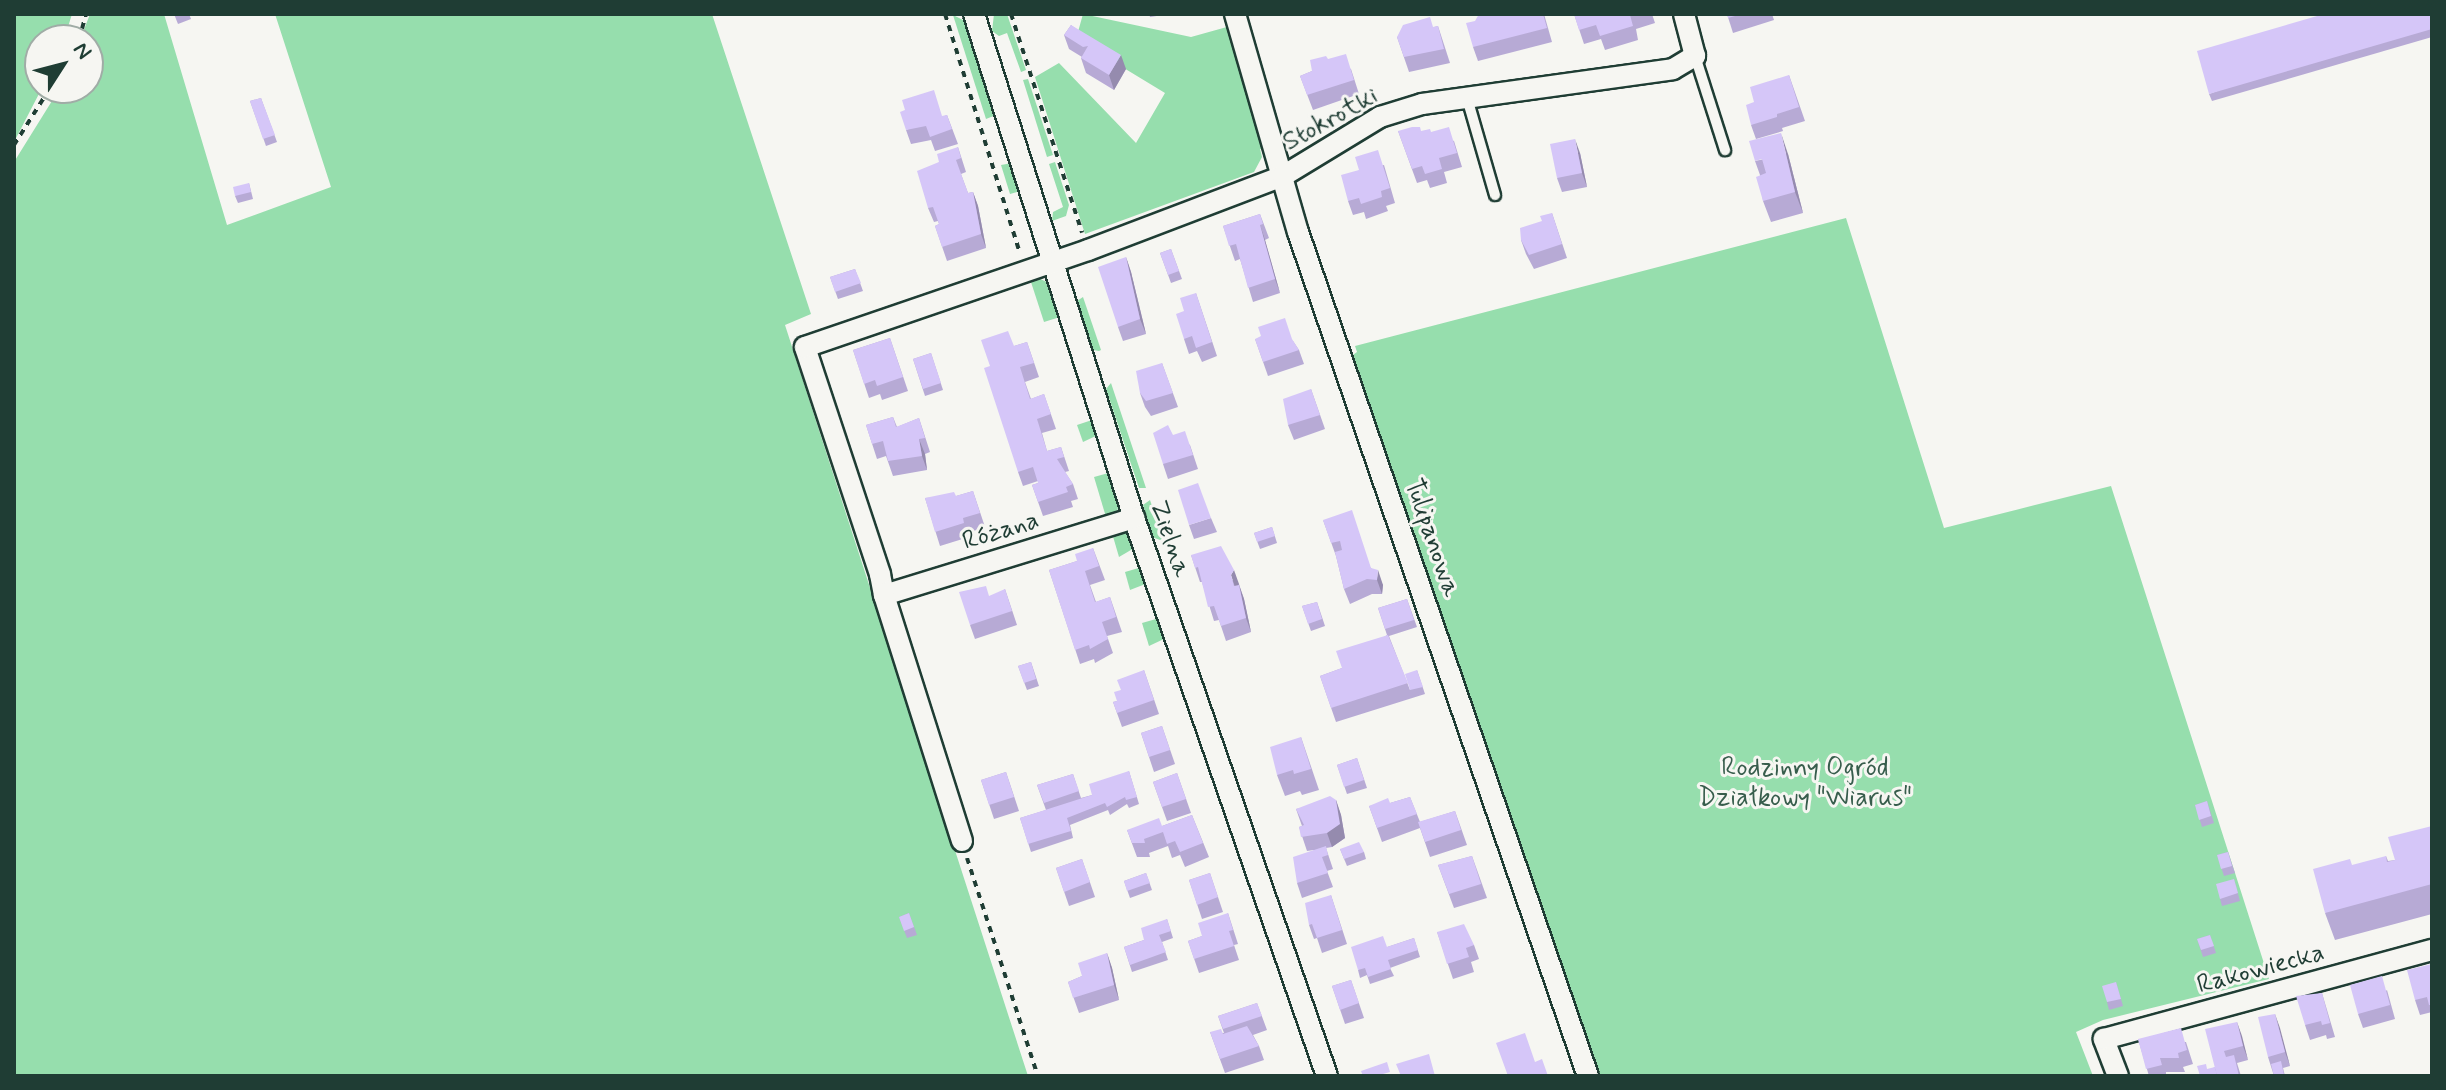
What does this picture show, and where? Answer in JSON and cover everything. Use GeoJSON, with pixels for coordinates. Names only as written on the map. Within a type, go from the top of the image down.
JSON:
{"type":"FeatureCollection","features":[{"type":"Feature","properties":{"kind":"street","name":"Zielna"},"geometry":{"type":"LineString","coordinates":[[974,14],[1134,518],[1327,1076]]}},
{"type":"Feature","properties":{"kind":"street","name":"Tulipanowa"},"geometry":{"type":"LineString","coordinates":[[1235,14],[1298,232],[1588,1076]]}},
{"type":"Feature","properties":{"kind":"street"},"geometry":{"type":"LineString","coordinates":[[1684,14],[1695,56]]}},
{"type":"Feature","properties":{"kind":"street","name":"Stokrotki"},"geometry":{"type":"LineString","coordinates":[[884,595],[880,574],[805,347],[1088,250],[1283,176],[1380,117],[1422,104],[1673,69],[1695,56]]}},
{"type":"Feature","properties":{"kind":"street","name":"Różana"},"geometry":{"type":"LineString","coordinates":[[884,595],[1134,518]]}},
{"type":"Feature","properties":{"kind":"street"},"geometry":{"type":"LineString","coordinates":[[884,595],[962,841]]}},
{"type":"Feature","properties":{"kind":"street","name":"Rakowiecka"},"geometry":{"type":"LineString","coordinates":[[2118,1076],[2104,1039],[2432,950]]}},
{"type":"Feature","properties":{"kind":"lane"},"geometry":{"type":"LineString","coordinates":[[1695,56],[1725,150]]}},
{"type":"Feature","properties":{"kind":"lane"},"geometry":{"type":"LineString","coordinates":[[1467,98],[1495,195]]}},
{"type":"Feature","properties":{"kind":"path"},"geometry":{"type":"LineString","coordinates":[[945,14],[1025,272]]}},
{"type":"Feature","properties":{"kind":"path"},"geometry":{"type":"LineString","coordinates":[[1011,14],[1088,250]]}},
{"type":"Feature","properties":{"kind":"path"},"geometry":{"type":"LineString","coordinates":[[14,145],[40,104]]}},
{"type":"Feature","properties":{"kind":"path"},"geometry":{"type":"LineString","coordinates":[[962,841],[1038,1076]]}},
{"type":"Feature","properties":{"kind":"green space"},"geometry":{"type":"Polygon","coordinates":[[[14,14],[72,14],[69,24],[24,24],[24,104],[34,104],[14,142],[14,14]]]}},
{"type":"Feature","properties":{"kind":"green space"},"geometry":{"type":"Polygon","coordinates":[[[90,14],[164,14],[227,225],[331,187],[275,14],[712,14],[811,314],[785,325],[1028,1076],[14,1076],[14,162],[50,104],[104,104],[104,24],[86,24],[90,14]]]}},
{"type":"Feature","properties":{"kind":"green space"},"geometry":{"type":"Polygon","coordinates":[[[994,14],[1007,14],[1026,70],[1021,72],[1007,33],[999,36],[992,31],[994,14]]]}},
{"type":"Feature","properties":{"kind":"green space"},"geometry":{"type":"Polygon","coordinates":[[[1083,14],[1191,37],[1234,25],[1265,148],[1260,149],[1262,157],[1254,172],[1085,234],[1035,77],[1059,63],[1136,143],[1165,93],[1076,39],[1083,14]]]}},
{"type":"Feature","properties":{"kind":"green space"},"geometry":{"type":"Polygon","coordinates":[[[953,15],[967,22],[996,115],[986,119],[953,15]]]}},
{"type":"Feature","properties":{"kind":"green space"},"geometry":{"type":"Polygon","coordinates":[[[1028,79],[1053,155],[1047,157],[1023,80],[1028,79]]]}},
{"type":"Feature","properties":{"kind":"green space"},"geometry":{"type":"Polygon","coordinates":[[[1055,162],[1069,205],[1066,216],[1052,221],[1053,212],[1063,207],[1049,164],[1055,162]]]}},
{"type":"Feature","properties":{"kind":"green space"},"geometry":{"type":"Polygon","coordinates":[[[1012,163],[1021,191],[1010,194],[1001,165],[1012,163]]]}},
{"type":"Feature","properties":{"kind":"green space","name":"Rodzinny Ogród Działkowy \"Wiarus\""},"geometry":{"type":"Polygon","coordinates":[[[1846,218],[1944,528],[2111,486],[2269,979],[2103,1020],[2076,1032],[2093,1076],[1597,1076],[1350,357],[1357,352],[1355,346],[1846,218]]]}},
{"type":"Feature","properties":{"kind":"green space"},"geometry":{"type":"Polygon","coordinates":[[[1036,277],[1049,283],[1055,291],[1060,317],[1044,322],[1030,279],[1036,277]]]}},
{"type":"Feature","properties":{"kind":"green space"},"geometry":{"type":"Polygon","coordinates":[[[1083,297],[1099,351],[1093,350],[1077,301],[1083,297]]]}},
{"type":"Feature","properties":{"kind":"green space"},"geometry":{"type":"Polygon","coordinates":[[[1111,383],[1146,488],[1139,488],[1106,389],[1111,383]]]}},
{"type":"Feature","properties":{"kind":"green space"},"geometry":{"type":"Polygon","coordinates":[[[1092,420],[1100,434],[1083,442],[1077,425],[1092,420]]]}},
{"type":"Feature","properties":{"kind":"green space"},"geometry":{"type":"Polygon","coordinates":[[[1112,472],[1121,498],[1117,511],[1106,517],[1094,477],[1112,472]]]}},
{"type":"Feature","properties":{"kind":"green space"},"geometry":{"type":"Polygon","coordinates":[[[1150,500],[1163,538],[1160,540],[1152,537],[1143,505],[1150,500]]]}},
{"type":"Feature","properties":{"kind":"green space"},"geometry":{"type":"Polygon","coordinates":[[[1112,533],[1129,534],[1136,547],[1119,557],[1112,533]]]}},
{"type":"Feature","properties":{"kind":"green space"},"geometry":{"type":"Polygon","coordinates":[[[1142,567],[1148,583],[1130,590],[1125,572],[1142,567]]]}},
{"type":"Feature","properties":{"kind":"green space"},"geometry":{"type":"Polygon","coordinates":[[[1156,619],[1166,638],[1149,646],[1142,623],[1156,619]]]}},
{"type":"Feature","properties":{"kind":"building"},"geometry":{"type":"Polygon","coordinates":[[[1479,14],[1543,14],[1547,28],[1473,47],[1466,23],[1475,21],[1479,14]]]}},
{"type":"Feature","properties":{"kind":"building"},"geometry":{"type":"Polygon","coordinates":[[[1574,14],[1632,14],[1633,26],[1600,36],[1596,25],[1579,30],[1574,14]]]}},
{"type":"Feature","properties":{"kind":"building"},"geometry":{"type":"Polygon","coordinates":[[[2324,14],[2432,14],[2432,29],[2209,94],[2197,51],[2324,14]]]}},
{"type":"Feature","properties":{"kind":"building"},"geometry":{"type":"Polygon","coordinates":[[[1430,17],[1433,27],[1438,26],[1444,49],[1404,57],[1397,37],[1403,25],[1430,17]]]}},
{"type":"Feature","properties":{"kind":"building"},"geometry":{"type":"Polygon","coordinates":[[[1071,25],[1121,55],[1109,75],[1081,58],[1088,46],[1083,47],[1064,35],[1071,25]]]}},
{"type":"Feature","properties":{"kind":"building"},"geometry":{"type":"Polygon","coordinates":[[[1346,54],[1354,80],[1307,95],[1300,76],[1312,71],[1310,60],[1346,54]]]}},
{"type":"Feature","properties":{"kind":"building"},"geometry":{"type":"Polygon","coordinates":[[[1789,75],[1799,107],[1751,125],[1746,105],[1754,102],[1750,87],[1789,75]]]}},
{"type":"Feature","properties":{"kind":"building"},"geometry":{"type":"Polygon","coordinates":[[[934,90],[942,116],[947,115],[952,129],[930,137],[926,126],[906,130],[900,112],[905,110],[902,100],[934,90]]]}},
{"type":"Feature","properties":{"kind":"building"},"geometry":{"type":"Polygon","coordinates":[[[261,98],[275,135],[263,139],[250,101],[261,98]]]}},
{"type":"Feature","properties":{"kind":"building"},"geometry":{"type":"Polygon","coordinates":[[[1420,127],[1421,131],[1430,129],[1431,132],[1449,127],[1457,153],[1439,158],[1442,169],[1425,174],[1422,166],[1412,169],[1398,131],[1420,127]]]}},
{"type":"Feature","properties":{"kind":"building"},"geometry":{"type":"Polygon","coordinates":[[[1781,133],[1795,192],[1763,201],[1756,177],[1766,173],[1762,159],[1755,161],[1749,141],[1781,133]]]}},
{"type":"Feature","properties":{"kind":"building"},"geometry":{"type":"Polygon","coordinates":[[[1575,139],[1582,173],[1557,178],[1550,144],[1575,139]]]}},
{"type":"Feature","properties":{"kind":"building"},"geometry":{"type":"Polygon","coordinates":[[[958,147],[961,158],[956,160],[968,193],[973,192],[981,234],[942,247],[935,226],[939,224],[933,207],[928,208],[917,171],[939,162],[937,154],[958,147]]]}},
{"type":"Feature","properties":{"kind":"building"},"geometry":{"type":"Polygon","coordinates":[[[1378,150],[1390,188],[1381,191],[1382,197],[1361,204],[1359,198],[1348,201],[1341,175],[1359,170],[1355,157],[1378,150]]]}},
{"type":"Feature","properties":{"kind":"building"},"geometry":{"type":"Polygon","coordinates":[[[249,183],[251,192],[235,196],[233,187],[249,183]]]}},
{"type":"Feature","properties":{"kind":"building"},"geometry":{"type":"Polygon","coordinates":[[[1552,213],[1562,244],[1529,255],[1521,240],[1520,228],[1542,221],[1540,216],[1552,213]]]}},
{"type":"Feature","properties":{"kind":"building"},"geometry":{"type":"Polygon","coordinates":[[[1260,214],[1263,224],[1260,225],[1275,279],[1248,288],[1236,244],[1229,246],[1223,226],[1260,214]]]}},
{"type":"Feature","properties":{"kind":"building"},"geometry":{"type":"Polygon","coordinates":[[[1171,249],[1179,271],[1168,275],[1160,253],[1171,249]]]}},
{"type":"Feature","properties":{"kind":"building"},"geometry":{"type":"Polygon","coordinates":[[[1126,257],[1140,319],[1118,327],[1098,267],[1126,257]]]}},
{"type":"Feature","properties":{"kind":"building"},"geometry":{"type":"Polygon","coordinates":[[[855,269],[861,283],[835,292],[830,277],[855,269]]]}},
{"type":"Feature","properties":{"kind":"building"},"geometry":{"type":"Polygon","coordinates":[[[1196,293],[1212,342],[1196,348],[1192,336],[1184,339],[1176,314],[1184,311],[1180,298],[1196,293]]]}},
{"type":"Feature","properties":{"kind":"building"},"geometry":{"type":"Polygon","coordinates":[[[1285,318],[1299,350],[1263,362],[1255,339],[1261,336],[1258,327],[1285,318]]]}},
{"type":"Feature","properties":{"kind":"building"},"geometry":{"type":"Polygon","coordinates":[[[1008,331],[1014,346],[1027,342],[1034,363],[1020,367],[1030,399],[1044,394],[1051,414],[1037,419],[1047,451],[1061,447],[1064,457],[1057,459],[1073,484],[1066,487],[1068,492],[1038,502],[1032,485],[1038,483],[1033,467],[1018,472],[984,368],[990,366],[981,340],[1008,331]]]}},
{"type":"Feature","properties":{"kind":"building"},"geometry":{"type":"Polygon","coordinates":[[[890,338],[903,377],[877,386],[875,380],[864,384],[853,350],[890,338]]]}},
{"type":"Feature","properties":{"kind":"building"},"geometry":{"type":"Polygon","coordinates":[[[931,353],[941,383],[923,389],[913,359],[931,353]]]}},
{"type":"Feature","properties":{"kind":"building"},"geometry":{"type":"Polygon","coordinates":[[[1162,363],[1173,393],[1146,401],[1140,393],[1136,371],[1162,363]]]}},
{"type":"Feature","properties":{"kind":"building"},"geometry":{"type":"Polygon","coordinates":[[[1311,389],[1320,415],[1288,425],[1283,399],[1311,389]]]}},
{"type":"Feature","properties":{"kind":"building"},"geometry":{"type":"Polygon","coordinates":[[[893,417],[896,427],[919,418],[925,438],[919,439],[922,456],[888,461],[883,441],[872,444],[866,425],[893,417]]]}},
{"type":"Feature","properties":{"kind":"building"},"geometry":{"type":"Polygon","coordinates":[[[1168,425],[1173,435],[1185,431],[1193,455],[1163,464],[1153,433],[1168,425]]]}},
{"type":"Feature","properties":{"kind":"building"},"geometry":{"type":"Polygon","coordinates":[[[1198,483],[1211,518],[1189,525],[1178,490],[1198,483]]]}},
{"type":"Feature","properties":{"kind":"building"},"geometry":{"type":"Polygon","coordinates":[[[973,491],[980,513],[963,518],[964,523],[935,532],[925,498],[954,492],[956,496],[973,491]]]}},
{"type":"Feature","properties":{"kind":"building"},"geometry":{"type":"Polygon","coordinates":[[[1352,510],[1371,568],[1378,570],[1377,580],[1367,579],[1344,589],[1335,552],[1342,550],[1340,541],[1331,543],[1323,520],[1352,510]]]}},
{"type":"Feature","properties":{"kind":"building"},"geometry":{"type":"Polygon","coordinates":[[[1272,527],[1275,536],[1257,542],[1254,533],[1272,527]]]}},
{"type":"Feature","properties":{"kind":"building"},"geometry":{"type":"Polygon","coordinates":[[[1221,546],[1234,570],[1231,575],[1234,586],[1239,585],[1246,618],[1221,626],[1214,606],[1208,607],[1198,567],[1195,568],[1191,555],[1221,546]]]}},
{"type":"Feature","properties":{"kind":"building"},"geometry":{"type":"Polygon","coordinates":[[[1093,548],[1099,566],[1085,571],[1095,602],[1110,597],[1116,617],[1102,622],[1108,639],[1090,649],[1089,645],[1075,650],[1049,570],[1077,561],[1075,554],[1093,548]]]}},
{"type":"Feature","properties":{"kind":"building"},"geometry":{"type":"Polygon","coordinates":[[[986,586],[989,596],[1005,589],[1012,611],[970,625],[959,592],[986,586]]]}},
{"type":"Feature","properties":{"kind":"building"},"geometry":{"type":"Polygon","coordinates":[[[1407,599],[1414,620],[1385,629],[1378,608],[1407,599]]]}},
{"type":"Feature","properties":{"kind":"building"},"geometry":{"type":"Polygon","coordinates":[[[1317,602],[1322,619],[1308,624],[1302,606],[1317,602]]]}},
{"type":"Feature","properties":{"kind":"building"},"geometry":{"type":"Polygon","coordinates":[[[1388,635],[1408,683],[1331,708],[1320,676],[1342,668],[1336,651],[1388,635]]]}},
{"type":"Feature","properties":{"kind":"building"},"geometry":{"type":"Polygon","coordinates":[[[1031,662],[1036,679],[1024,683],[1018,666],[1031,662]]]}},
{"type":"Feature","properties":{"kind":"building"},"geometry":{"type":"Polygon","coordinates":[[[1144,670],[1154,700],[1117,713],[1113,702],[1117,701],[1114,692],[1121,690],[1117,680],[1144,670]]]}},
{"type":"Feature","properties":{"kind":"building"},"geometry":{"type":"Polygon","coordinates":[[[1417,670],[1423,687],[1410,690],[1405,674],[1417,670]]]}},
{"type":"Feature","properties":{"kind":"building"},"geometry":{"type":"Polygon","coordinates":[[[1162,726],[1170,750],[1149,757],[1141,733],[1162,726]]]}},
{"type":"Feature","properties":{"kind":"building"},"geometry":{"type":"Polygon","coordinates":[[[1301,737],[1311,769],[1277,775],[1270,747],[1301,737]]]}},
{"type":"Feature","properties":{"kind":"building"},"geometry":{"type":"Polygon","coordinates":[[[1357,758],[1364,780],[1344,787],[1337,765],[1357,758]]]}},
{"type":"Feature","properties":{"kind":"building"},"geometry":{"type":"Polygon","coordinates":[[[1129,771],[1137,797],[1126,800],[1125,797],[1107,807],[1105,803],[1067,818],[1071,831],[1028,844],[1020,818],[1092,795],[1089,784],[1129,771]]]}},
{"type":"Feature","properties":{"kind":"building"},"geometry":{"type":"Polygon","coordinates":[[[1006,772],[1014,797],[989,805],[981,780],[1006,772]]]}},
{"type":"Feature","properties":{"kind":"building"},"geometry":{"type":"Polygon","coordinates":[[[1177,773],[1186,799],[1162,807],[1153,782],[1177,773]]]}},
{"type":"Feature","properties":{"kind":"building"},"geometry":{"type":"Polygon","coordinates":[[[1073,774],[1079,791],[1044,803],[1037,785],[1073,774]]]}},
{"type":"Feature","properties":{"kind":"building"},"geometry":{"type":"Polygon","coordinates":[[[1330,796],[1336,800],[1340,824],[1327,833],[1301,837],[1299,827],[1304,825],[1296,809],[1330,796]]]}},
{"type":"Feature","properties":{"kind":"building"},"geometry":{"type":"Polygon","coordinates":[[[1410,797],[1417,814],[1377,828],[1369,806],[1388,798],[1390,803],[1410,797]]]}},
{"type":"Feature","properties":{"kind":"building"},"geometry":{"type":"Polygon","coordinates":[[[2207,801],[2211,816],[2199,820],[2195,805],[2207,801]]]}},
{"type":"Feature","properties":{"kind":"building"},"geometry":{"type":"Polygon","coordinates":[[[1455,811],[1461,830],[1425,842],[1418,822],[1455,811]]]}},
{"type":"Feature","properties":{"kind":"building"},"geometry":{"type":"Polygon","coordinates":[[[1192,815],[1203,843],[1180,852],[1175,841],[1167,844],[1163,832],[1144,839],[1145,843],[1132,843],[1127,830],[1159,818],[1162,826],[1192,815]]]}},
{"type":"Feature","properties":{"kind":"building"},"geometry":{"type":"Polygon","coordinates":[[[2432,826],[2432,884],[2325,913],[2313,869],[2350,859],[2352,865],[2386,856],[2387,862],[2395,860],[2388,837],[2432,826]]]}},
{"type":"Feature","properties":{"kind":"building"},"geometry":{"type":"Polygon","coordinates":[[[1359,842],[1364,852],[1344,859],[1340,849],[1359,842]]]}},
{"type":"Feature","properties":{"kind":"building"},"geometry":{"type":"Polygon","coordinates":[[[1326,846],[1328,855],[1322,857],[1328,873],[1297,883],[1293,857],[1326,846]]]}},
{"type":"Feature","properties":{"kind":"building"},"geometry":{"type":"Polygon","coordinates":[[[2228,852],[2232,866],[2221,869],[2217,855],[2228,852]]]}},
{"type":"Feature","properties":{"kind":"building"},"geometry":{"type":"Polygon","coordinates":[[[1472,856],[1481,884],[1449,894],[1438,865],[1472,856]]]}},
{"type":"Feature","properties":{"kind":"building"},"geometry":{"type":"Polygon","coordinates":[[[1082,859],[1090,882],[1064,892],[1056,868],[1082,859]]]}},
{"type":"Feature","properties":{"kind":"building"},"geometry":{"type":"Polygon","coordinates":[[[1146,873],[1150,883],[1127,891],[1124,881],[1146,873]]]}},
{"type":"Feature","properties":{"kind":"building"},"geometry":{"type":"Polygon","coordinates":[[[1210,873],[1218,897],[1197,905],[1189,880],[1210,873]]]}},
{"type":"Feature","properties":{"kind":"building"},"geometry":{"type":"Polygon","coordinates":[[[2234,879],[2238,893],[2220,899],[2216,884],[2234,879]]]}},
{"type":"Feature","properties":{"kind":"building"},"geometry":{"type":"Polygon","coordinates":[[[1331,895],[1342,930],[1317,938],[1312,924],[1309,925],[1305,903],[1331,895]]]}},
{"type":"Feature","properties":{"kind":"building"},"geometry":{"type":"Polygon","coordinates":[[[909,913],[914,927],[904,931],[899,917],[909,913]]]}},
{"type":"Feature","properties":{"kind":"building"},"geometry":{"type":"Polygon","coordinates":[[[1228,913],[1234,946],[1194,959],[1188,941],[1202,936],[1198,923],[1228,913]]]}},
{"type":"Feature","properties":{"kind":"building"},"geometry":{"type":"Polygon","coordinates":[[[1167,919],[1171,931],[1159,935],[1166,952],[1130,965],[1124,947],[1144,940],[1141,928],[1167,919]]]}},
{"type":"Feature","properties":{"kind":"building"},"geometry":{"type":"Polygon","coordinates":[[[1464,924],[1474,945],[1466,948],[1469,957],[1447,964],[1437,932],[1464,924]]]}},
{"type":"Feature","properties":{"kind":"building"},"geometry":{"type":"Polygon","coordinates":[[[2210,935],[2214,946],[2201,950],[2197,939],[2210,935]]]}},
{"type":"Feature","properties":{"kind":"building"},"geometry":{"type":"Polygon","coordinates":[[[1383,936],[1387,947],[1414,938],[1418,950],[1388,960],[1391,969],[1368,977],[1365,968],[1358,970],[1351,947],[1383,936]]]}},
{"type":"Feature","properties":{"kind":"building"},"geometry":{"type":"Polygon","coordinates":[[[1107,953],[1114,985],[1073,998],[1068,982],[1082,976],[1078,963],[1107,953]]]}},
{"type":"Feature","properties":{"kind":"building"},"geometry":{"type":"Polygon","coordinates":[[[2432,964],[2432,1005],[2429,1005],[2427,997],[2415,1000],[2407,970],[2432,964]]]}},
{"type":"Feature","properties":{"kind":"building"},"geometry":{"type":"Polygon","coordinates":[[[2382,976],[2390,1005],[2358,1014],[2350,985],[2382,976]]]}},
{"type":"Feature","properties":{"kind":"building"},"geometry":{"type":"Polygon","coordinates":[[[1351,980],[1359,1003],[1340,1010],[1332,986],[1351,980]]]}},
{"type":"Feature","properties":{"kind":"building"},"geometry":{"type":"Polygon","coordinates":[[[2116,982],[2121,999],[2107,1002],[2102,986],[2116,982]]]}},
{"type":"Feature","properties":{"kind":"building"},"geometry":{"type":"Polygon","coordinates":[[[2322,993],[2330,1023],[2322,1025],[2321,1021],[2305,1025],[2296,996],[2322,993]]]}},
{"type":"Feature","properties":{"kind":"building"},"geometry":{"type":"Polygon","coordinates":[[[1257,1003],[1262,1016],[1223,1029],[1218,1016],[1257,1003]]]}},
{"type":"Feature","properties":{"kind":"building"},"geometry":{"type":"Polygon","coordinates":[[[2275,1014],[2285,1052],[2268,1057],[2258,1017],[2275,1014]]]}},
{"type":"Feature","properties":{"kind":"building"},"geometry":{"type":"Polygon","coordinates":[[[2237,1022],[2243,1046],[2224,1051],[2226,1057],[2234,1055],[2239,1076],[2217,1076],[2205,1029],[2237,1022]]]}},
{"type":"Feature","properties":{"kind":"building"},"geometry":{"type":"Polygon","coordinates":[[[1247,1026],[1259,1046],[1220,1059],[1210,1032],[1221,1029],[1223,1034],[1247,1026]]]}},
{"type":"Feature","properties":{"kind":"building"},"geometry":{"type":"Polygon","coordinates":[[[2181,1028],[2187,1050],[2178,1053],[2179,1058],[2160,1058],[2162,1065],[2146,1069],[2138,1039],[2181,1028]]]}},
{"type":"Feature","properties":{"kind":"building"},"geometry":{"type":"Polygon","coordinates":[[[1525,1033],[1535,1062],[1542,1059],[1548,1076],[1508,1076],[1496,1043],[1525,1033]]]}},
{"type":"Feature","properties":{"kind":"building"},"geometry":{"type":"Polygon","coordinates":[[[1429,1054],[1435,1076],[1401,1076],[1396,1064],[1429,1054]]]}},
{"type":"Feature","properties":{"kind":"building"},"geometry":{"type":"Polygon","coordinates":[[[2281,1061],[2284,1075],[2274,1076],[2271,1064],[2281,1061]]]}},
{"type":"Feature","properties":{"kind":"building"},"geometry":{"type":"Polygon","coordinates":[[[1387,1062],[1390,1072],[1383,1076],[1363,1076],[1361,1071],[1387,1062]]]}},
{"type":"Feature","properties":{"kind":"building"},"geometry":{"type":"Polygon","coordinates":[[[2206,1064],[2207,1069],[2215,1067],[2217,1076],[2200,1076],[2197,1066],[2206,1064]]]}}]}
